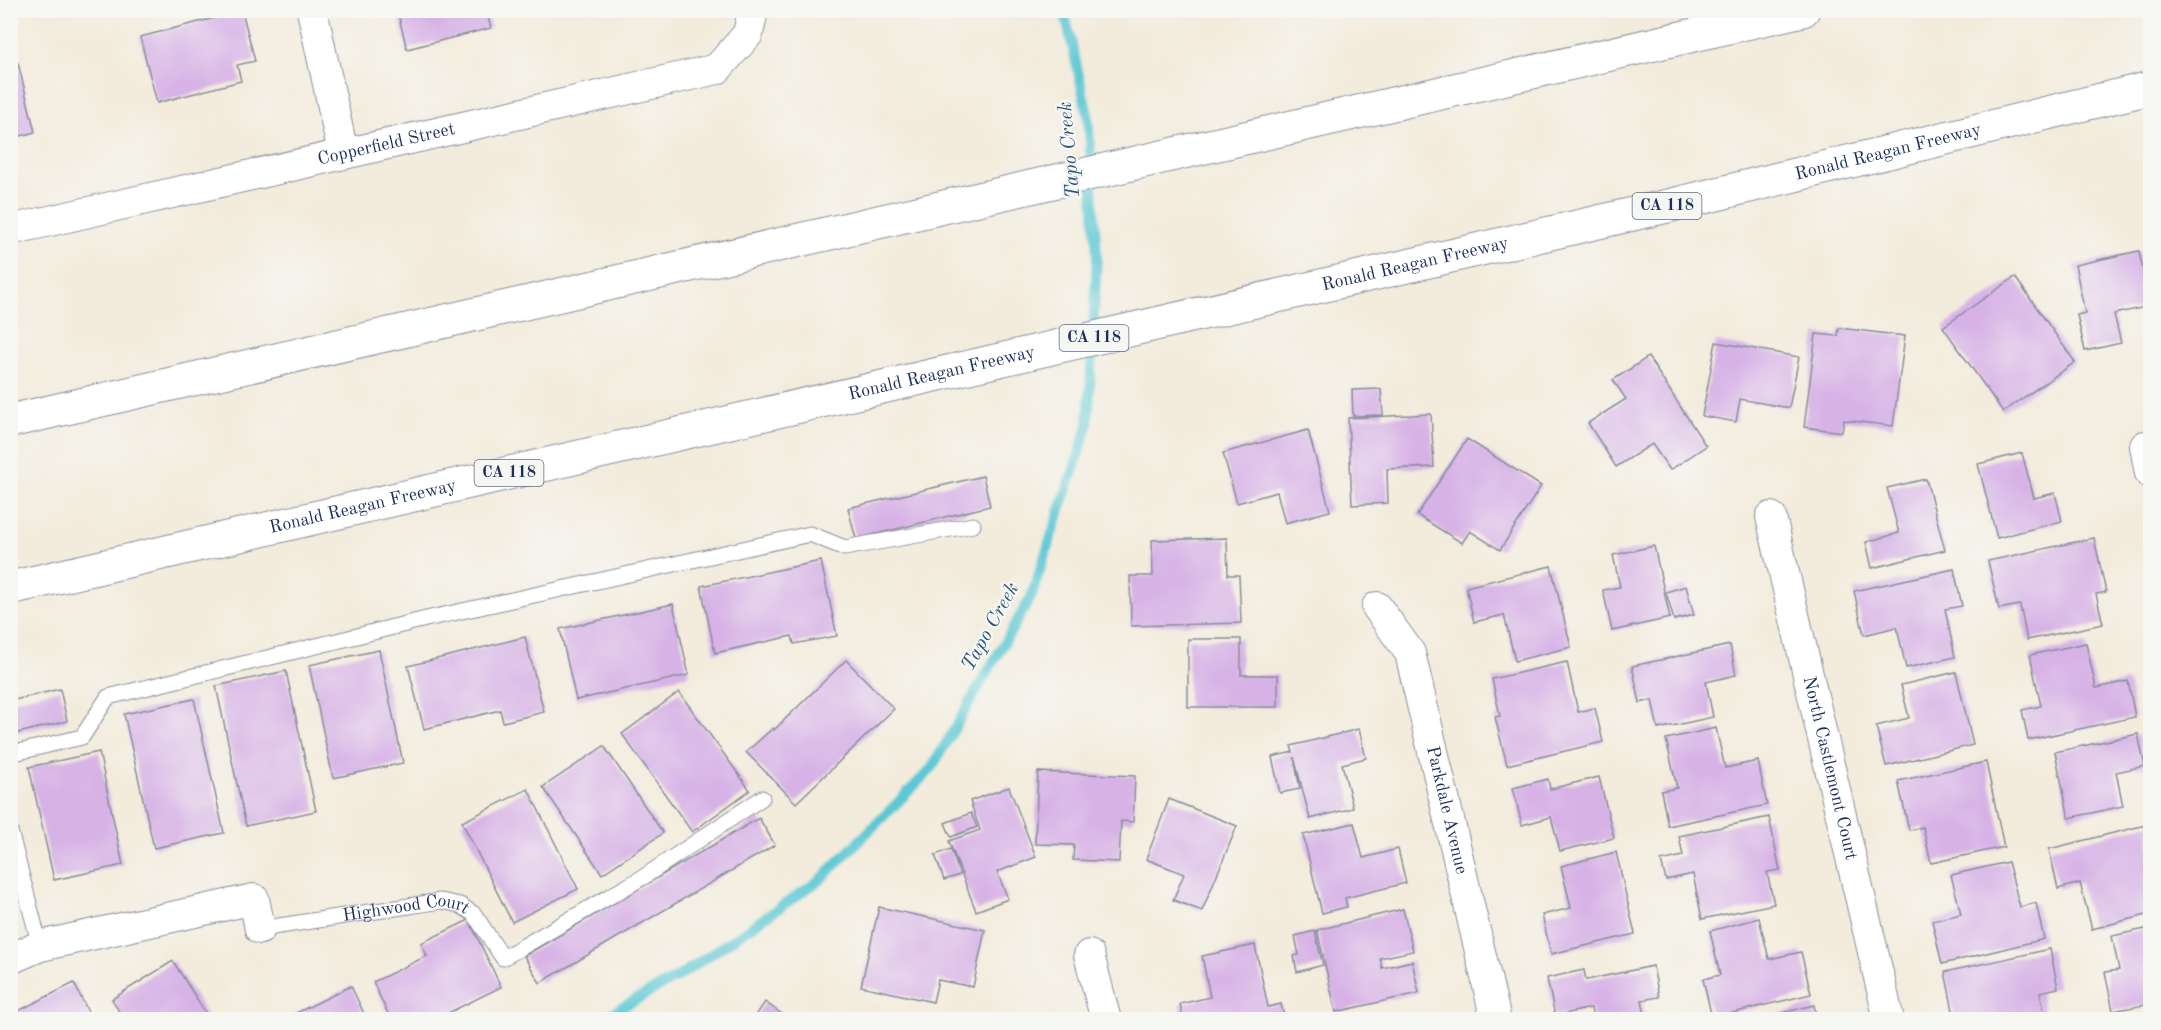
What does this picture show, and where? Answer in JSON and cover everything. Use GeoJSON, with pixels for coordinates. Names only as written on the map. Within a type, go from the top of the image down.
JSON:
{"type":"FeatureCollection","features":[{"type":"Feature","properties":{"kind":"highway"},"geometry":{"type":"LineString","coordinates":[[10,421],[1803,10]]}},
{"type":"Feature","properties":{"kind":"highway","name":"Ronald Reagan Freeway"},"geometry":{"type":"LineString","coordinates":[[10,588],[1672,205],[2151,88]]}},
{"type":"Feature","properties":{"kind":"street"},"geometry":{"type":"LineString","coordinates":[[312,10],[343,153]]}},
{"type":"Feature","properties":{"kind":"street","name":"Copperfield Street"},"geometry":{"type":"LineString","coordinates":[[10,230],[717,69],[750,22]]}},
{"type":"Feature","properties":{"kind":"street","name":"North Castlemont Court"},"geometry":{"type":"LineString","coordinates":[[1771,517],[1889,1020]]}},
{"type":"Feature","properties":{"kind":"street","name":"Parkdale Avenue"},"geometry":{"type":"LineString","coordinates":[[1377,607],[1410,653],[1496,1020]]}},
{"type":"Feature","properties":{"kind":"street","name":"Highwood Court"},"geometry":{"type":"LineString","coordinates":[[10,959],[40,946],[254,899],[261,928]]}},
{"type":"Feature","properties":{"kind":"street"},"geometry":{"type":"LineString","coordinates":[[1089,955],[1106,1020]]}},
{"type":"Feature","properties":{"kind":"lane"},"geometry":{"type":"LineString","coordinates":[[10,754],[82,737],[108,697],[415,621],[810,534],[845,548],[973,525]]}},
{"type":"Feature","properties":{"kind":"lane","name":"Highwood Court"},"geometry":{"type":"LineString","coordinates":[[261,928],[441,902],[460,905],[474,914],[503,958],[645,876],[762,798]]}},
{"type":"Feature","properties":{"kind":"lane"},"geometry":{"type":"LineString","coordinates":[[10,831],[40,946]]}},
{"type":"Feature","properties":{"kind":"building"},"geometry":{"type":"Polygon","coordinates":[[[397,10],[486,10],[491,28],[407,49],[397,10]]]}},
{"type":"Feature","properties":{"kind":"building"},"geometry":{"type":"Polygon","coordinates":[[[242,11],[255,61],[237,65],[241,81],[157,103],[140,37],[242,11]]]}},
{"type":"Feature","properties":{"kind":"building"},"geometry":{"type":"Polygon","coordinates":[[[10,12],[16,31],[10,33],[10,12]]]}},
{"type":"Feature","properties":{"kind":"building"},"geometry":{"type":"Polygon","coordinates":[[[18,63],[35,132],[10,139],[10,65],[18,63]]]}},
{"type":"Feature","properties":{"kind":"building"},"geometry":{"type":"Polygon","coordinates":[[[2139,251],[2150,306],[2114,314],[2121,343],[2085,351],[2077,315],[2085,313],[2075,265],[2139,251]]]}},
{"type":"Feature","properties":{"kind":"building"},"geometry":{"type":"Polygon","coordinates":[[[2015,277],[2075,362],[2003,412],[1943,327],[2015,277]]]}},
{"type":"Feature","properties":{"kind":"building"},"geometry":{"type":"Polygon","coordinates":[[[1839,328],[1905,336],[1893,426],[1844,420],[1842,432],[1804,427],[1816,334],[1838,336],[1839,328]]]}},
{"type":"Feature","properties":{"kind":"building"},"geometry":{"type":"Polygon","coordinates":[[[1716,342],[1799,357],[1789,408],[1740,399],[1736,422],[1702,416],[1716,342]]]}},
{"type":"Feature","properties":{"kind":"building"},"geometry":{"type":"Polygon","coordinates":[[[1648,357],[1706,446],[1670,470],[1652,444],[1616,467],[1588,423],[1626,399],[1613,380],[1648,357]]]}},
{"type":"Feature","properties":{"kind":"building"},"geometry":{"type":"Polygon","coordinates":[[[1381,389],[1383,415],[1353,416],[1352,390],[1381,389]]]}},
{"type":"Feature","properties":{"kind":"building"},"geometry":{"type":"Polygon","coordinates":[[[1431,414],[1434,467],[1387,469],[1388,503],[1352,505],[1348,418],[1431,414]]]}},
{"type":"Feature","properties":{"kind":"building"},"geometry":{"type":"Polygon","coordinates":[[[1308,430],[1330,511],[1285,523],[1277,492],[1237,503],[1223,453],[1308,430]]]}},
{"type":"Feature","properties":{"kind":"building"},"geometry":{"type":"Polygon","coordinates":[[[1467,439],[1541,486],[1500,550],[1470,531],[1462,543],[1417,515],[1467,439]]]}},
{"type":"Feature","properties":{"kind":"building"},"geometry":{"type":"Polygon","coordinates":[[[2022,453],[2034,498],[2055,493],[2062,521],[1997,538],[1978,464],[2022,453]]]}},
{"type":"Feature","properties":{"kind":"building"},"geometry":{"type":"Polygon","coordinates":[[[983,476],[990,506],[856,539],[848,508],[983,476]]]}},
{"type":"Feature","properties":{"kind":"building"},"geometry":{"type":"Polygon","coordinates":[[[1926,479],[1945,550],[1872,568],[1866,542],[1899,533],[1887,488],[1926,479]]]}},
{"type":"Feature","properties":{"kind":"building"},"geometry":{"type":"Polygon","coordinates":[[[1227,538],[1228,575],[1239,575],[1241,623],[1131,626],[1130,576],[1153,576],[1152,540],[1227,538]]]}},
{"type":"Feature","properties":{"kind":"building"},"geometry":{"type":"Polygon","coordinates":[[[2094,538],[2106,592],[2096,594],[2103,624],[2027,640],[2020,605],[1999,609],[1988,561],[2094,538]]]}},
{"type":"Feature","properties":{"kind":"building"},"geometry":{"type":"Polygon","coordinates":[[[1654,546],[1670,618],[1612,631],[1603,590],[1620,587],[1613,555],[1654,546]]]}},
{"type":"Feature","properties":{"kind":"building"},"geometry":{"type":"Polygon","coordinates":[[[821,561],[837,636],[794,644],[792,636],[715,653],[701,586],[821,561]]]}},
{"type":"Feature","properties":{"kind":"building"},"geometry":{"type":"Polygon","coordinates":[[[1551,566],[1571,647],[1515,661],[1504,615],[1474,622],[1466,587],[1551,566]]]}},
{"type":"Feature","properties":{"kind":"building"},"geometry":{"type":"Polygon","coordinates":[[[1954,569],[1962,606],[1945,609],[1955,657],[1906,668],[1897,627],[1864,635],[1854,591],[1954,569]]]}},
{"type":"Feature","properties":{"kind":"building"},"geometry":{"type":"Polygon","coordinates":[[[1686,586],[1694,615],[1674,620],[1666,592],[1686,586]]]}},
{"type":"Feature","properties":{"kind":"building"},"geometry":{"type":"Polygon","coordinates":[[[673,604],[689,675],[576,700],[560,629],[673,604]]]}},
{"type":"Feature","properties":{"kind":"building"},"geometry":{"type":"Polygon","coordinates":[[[525,637],[544,712],[503,722],[500,710],[424,729],[408,666],[525,637]]]}},
{"type":"Feature","properties":{"kind":"building"},"geometry":{"type":"Polygon","coordinates":[[[1188,639],[1241,639],[1241,675],[1278,675],[1278,707],[1188,707],[1188,639]]]}},
{"type":"Feature","properties":{"kind":"building"},"geometry":{"type":"Polygon","coordinates":[[[2086,643],[2096,688],[2128,681],[2135,717],[2028,740],[2022,710],[2041,706],[2030,655],[2086,643]]]}},
{"type":"Feature","properties":{"kind":"building"},"geometry":{"type":"Polygon","coordinates":[[[1730,645],[1736,675],[1706,682],[1713,717],[1658,729],[1652,700],[1640,703],[1632,666],[1730,645]]]}},
{"type":"Feature","properties":{"kind":"building"},"geometry":{"type":"Polygon","coordinates":[[[379,650],[403,763],[333,778],[309,665],[379,650]]]}},
{"type":"Feature","properties":{"kind":"building"},"geometry":{"type":"Polygon","coordinates":[[[846,660],[894,709],[796,803],[746,752],[773,728],[774,730],[846,660]]]}},
{"type":"Feature","properties":{"kind":"building"},"geometry":{"type":"Polygon","coordinates":[[[1567,662],[1578,712],[1595,708],[1603,742],[1507,765],[1495,717],[1500,716],[1492,679],[1567,662]]]}},
{"type":"Feature","properties":{"kind":"building"},"geometry":{"type":"Polygon","coordinates":[[[286,671],[316,811],[246,826],[216,686],[286,671]]]}},
{"type":"Feature","properties":{"kind":"building"},"geometry":{"type":"Polygon","coordinates":[[[1956,672],[1973,745],[1886,766],[1876,726],[1909,718],[1901,685],[1956,672]]]}},
{"type":"Feature","properties":{"kind":"building"},"geometry":{"type":"Polygon","coordinates":[[[60,689],[67,721],[10,735],[10,701],[60,689]]]}},
{"type":"Feature","properties":{"kind":"building"},"geometry":{"type":"Polygon","coordinates":[[[679,692],[750,790],[692,832],[622,734],[679,692]]]}},
{"type":"Feature","properties":{"kind":"building"},"geometry":{"type":"Polygon","coordinates":[[[194,699],[224,833],[154,848],[124,714],[194,699]]]}},
{"type":"Feature","properties":{"kind":"building"},"geometry":{"type":"Polygon","coordinates":[[[1716,728],[1725,768],[1758,761],[1767,805],[1668,826],[1661,791],[1677,788],[1666,739],[1716,728]]]}},
{"type":"Feature","properties":{"kind":"building"},"geometry":{"type":"Polygon","coordinates":[[[1359,729],[1366,758],[1342,764],[1353,808],[1310,819],[1294,757],[1300,789],[1280,793],[1272,757],[1293,752],[1291,746],[1359,729]]]}},
{"type":"Feature","properties":{"kind":"building"},"geometry":{"type":"Polygon","coordinates":[[[2138,734],[2145,766],[2116,772],[2123,806],[2069,818],[2055,752],[2138,734]]]}},
{"type":"Feature","properties":{"kind":"building"},"geometry":{"type":"Polygon","coordinates":[[[604,746],[663,833],[602,874],[543,787],[604,746]]]}},
{"type":"Feature","properties":{"kind":"building"},"geometry":{"type":"Polygon","coordinates":[[[99,752],[123,865],[54,880],[29,767],[99,752]]]}},
{"type":"Feature","properties":{"kind":"building"},"geometry":{"type":"Polygon","coordinates":[[[1986,762],[2004,847],[1931,863],[1923,827],[1909,830],[1898,781],[1986,762]]]}},
{"type":"Feature","properties":{"kind":"building"},"geometry":{"type":"Polygon","coordinates":[[[1038,772],[1135,776],[1133,822],[1121,821],[1119,862],[1073,860],[1074,845],[1035,844],[1038,772]]]}},
{"type":"Feature","properties":{"kind":"building"},"geometry":{"type":"Polygon","coordinates":[[[1599,777],[1614,838],[1560,851],[1551,817],[1522,825],[1513,788],[1548,779],[1550,789],[1599,777]]]}},
{"type":"Feature","properties":{"kind":"building"},"geometry":{"type":"Polygon","coordinates":[[[1009,787],[1036,857],[997,872],[1008,899],[976,911],[949,841],[980,830],[970,801],[1009,787]]]}},
{"type":"Feature","properties":{"kind":"building"},"geometry":{"type":"Polygon","coordinates":[[[528,789],[578,889],[512,922],[462,822],[528,789]]]}},
{"type":"Feature","properties":{"kind":"building"},"geometry":{"type":"Polygon","coordinates":[[[1169,799],[1237,826],[1202,911],[1173,900],[1184,874],[1146,859],[1169,799]]]}},
{"type":"Feature","properties":{"kind":"building"},"geometry":{"type":"Polygon","coordinates":[[[971,813],[977,827],[951,837],[945,823],[971,813]]]}},
{"type":"Feature","properties":{"kind":"building"},"geometry":{"type":"Polygon","coordinates":[[[1769,817],[1780,870],[1767,872],[1774,904],[1702,919],[1693,874],[1666,880],[1661,861],[1683,856],[1679,836],[1769,817]]]}},
{"type":"Feature","properties":{"kind":"building"},"geometry":{"type":"Polygon","coordinates":[[[759,818],[775,845],[540,983],[524,956],[759,818]]]}},
{"type":"Feature","properties":{"kind":"building"},"geometry":{"type":"Polygon","coordinates":[[[1354,823],[1363,858],[1398,849],[1406,883],[1345,898],[1347,907],[1322,913],[1303,835],[1354,823]]]}},
{"type":"Feature","properties":{"kind":"building"},"geometry":{"type":"Polygon","coordinates":[[[2150,824],[2150,914],[2092,929],[2080,883],[2058,889],[2049,849],[2150,824]]]}},
{"type":"Feature","properties":{"kind":"building"},"geometry":{"type":"Polygon","coordinates":[[[951,849],[960,875],[944,880],[935,855],[951,849]]]}},
{"type":"Feature","properties":{"kind":"building"},"geometry":{"type":"Polygon","coordinates":[[[1616,852],[1635,934],[1551,954],[1542,915],[1571,908],[1561,866],[1616,852]]]}},
{"type":"Feature","properties":{"kind":"building"},"geometry":{"type":"Polygon","coordinates":[[[2008,862],[2020,907],[2036,903],[2044,939],[1942,964],[1932,921],[1961,914],[1951,875],[2008,862]]]}},
{"type":"Feature","properties":{"kind":"building"},"geometry":{"type":"Polygon","coordinates":[[[879,907],[985,930],[973,987],[938,980],[933,1002],[861,986],[879,907]]]}},
{"type":"Feature","properties":{"kind":"building"},"geometry":{"type":"Polygon","coordinates":[[[1403,909],[1413,951],[1380,958],[1382,968],[1412,961],[1419,993],[1336,1012],[1317,930],[1403,909]]]}},
{"type":"Feature","properties":{"kind":"building"},"geometry":{"type":"Polygon","coordinates":[[[1759,918],[1769,959],[1801,952],[1811,994],[1712,1018],[1703,979],[1720,975],[1710,931],[1759,918]]]}},
{"type":"Feature","properties":{"kind":"building"},"geometry":{"type":"Polygon","coordinates":[[[469,920],[501,987],[434,1020],[391,1020],[373,982],[427,956],[421,943],[469,920]]]}},
{"type":"Feature","properties":{"kind":"building"},"geometry":{"type":"Polygon","coordinates":[[[2150,928],[2150,1004],[2113,1011],[2105,972],[2119,970],[2112,936],[2150,928]]]}},
{"type":"Feature","properties":{"kind":"building"},"geometry":{"type":"Polygon","coordinates":[[[1315,931],[1323,965],[1297,972],[1294,956],[1299,955],[1295,936],[1315,931]]]}},
{"type":"Feature","properties":{"kind":"building"},"geometry":{"type":"Polygon","coordinates":[[[1255,945],[1268,1007],[1281,1004],[1285,1020],[1183,1020],[1180,1004],[1210,997],[1202,956],[1255,945]]]}},
{"type":"Feature","properties":{"kind":"building"},"geometry":{"type":"Polygon","coordinates":[[[2050,949],[2058,988],[2040,992],[2046,1020],[1955,1020],[1945,972],[2050,949]]]}},
{"type":"Feature","properties":{"kind":"building"},"geometry":{"type":"Polygon","coordinates":[[[173,961],[210,1020],[124,1020],[112,999],[173,961]]]}},
{"type":"Feature","properties":{"kind":"building"},"geometry":{"type":"Polygon","coordinates":[[[1653,966],[1659,997],[1642,1000],[1646,1020],[1593,1020],[1591,1008],[1555,1016],[1547,978],[1584,970],[1586,980],[1653,966]]]}},
{"type":"Feature","properties":{"kind":"building"},"geometry":{"type":"Polygon","coordinates":[[[74,983],[92,1020],[12,1020],[10,1015],[74,983]]]}},
{"type":"Feature","properties":{"kind":"building"},"geometry":{"type":"Polygon","coordinates":[[[351,986],[367,1020],[282,1020],[351,986]]]}},
{"type":"Feature","properties":{"kind":"building"},"geometry":{"type":"Polygon","coordinates":[[[765,1002],[790,1020],[753,1020],[765,1002]]]}},
{"type":"Feature","properties":{"kind":"building"},"geometry":{"type":"Polygon","coordinates":[[[1814,1005],[1817,1020],[1758,1020],[1758,1019],[1814,1005]]]}},
{"type":"Feature","properties":{"kind":"waterway","name":"Tapo Creek"},"geometry":{"type":"LineString","coordinates":[[599,1020],[679,976],[820,880],[931,769],[1031,597],[1088,426],[1097,256],[1088,115],[1064,10]]}}]}
